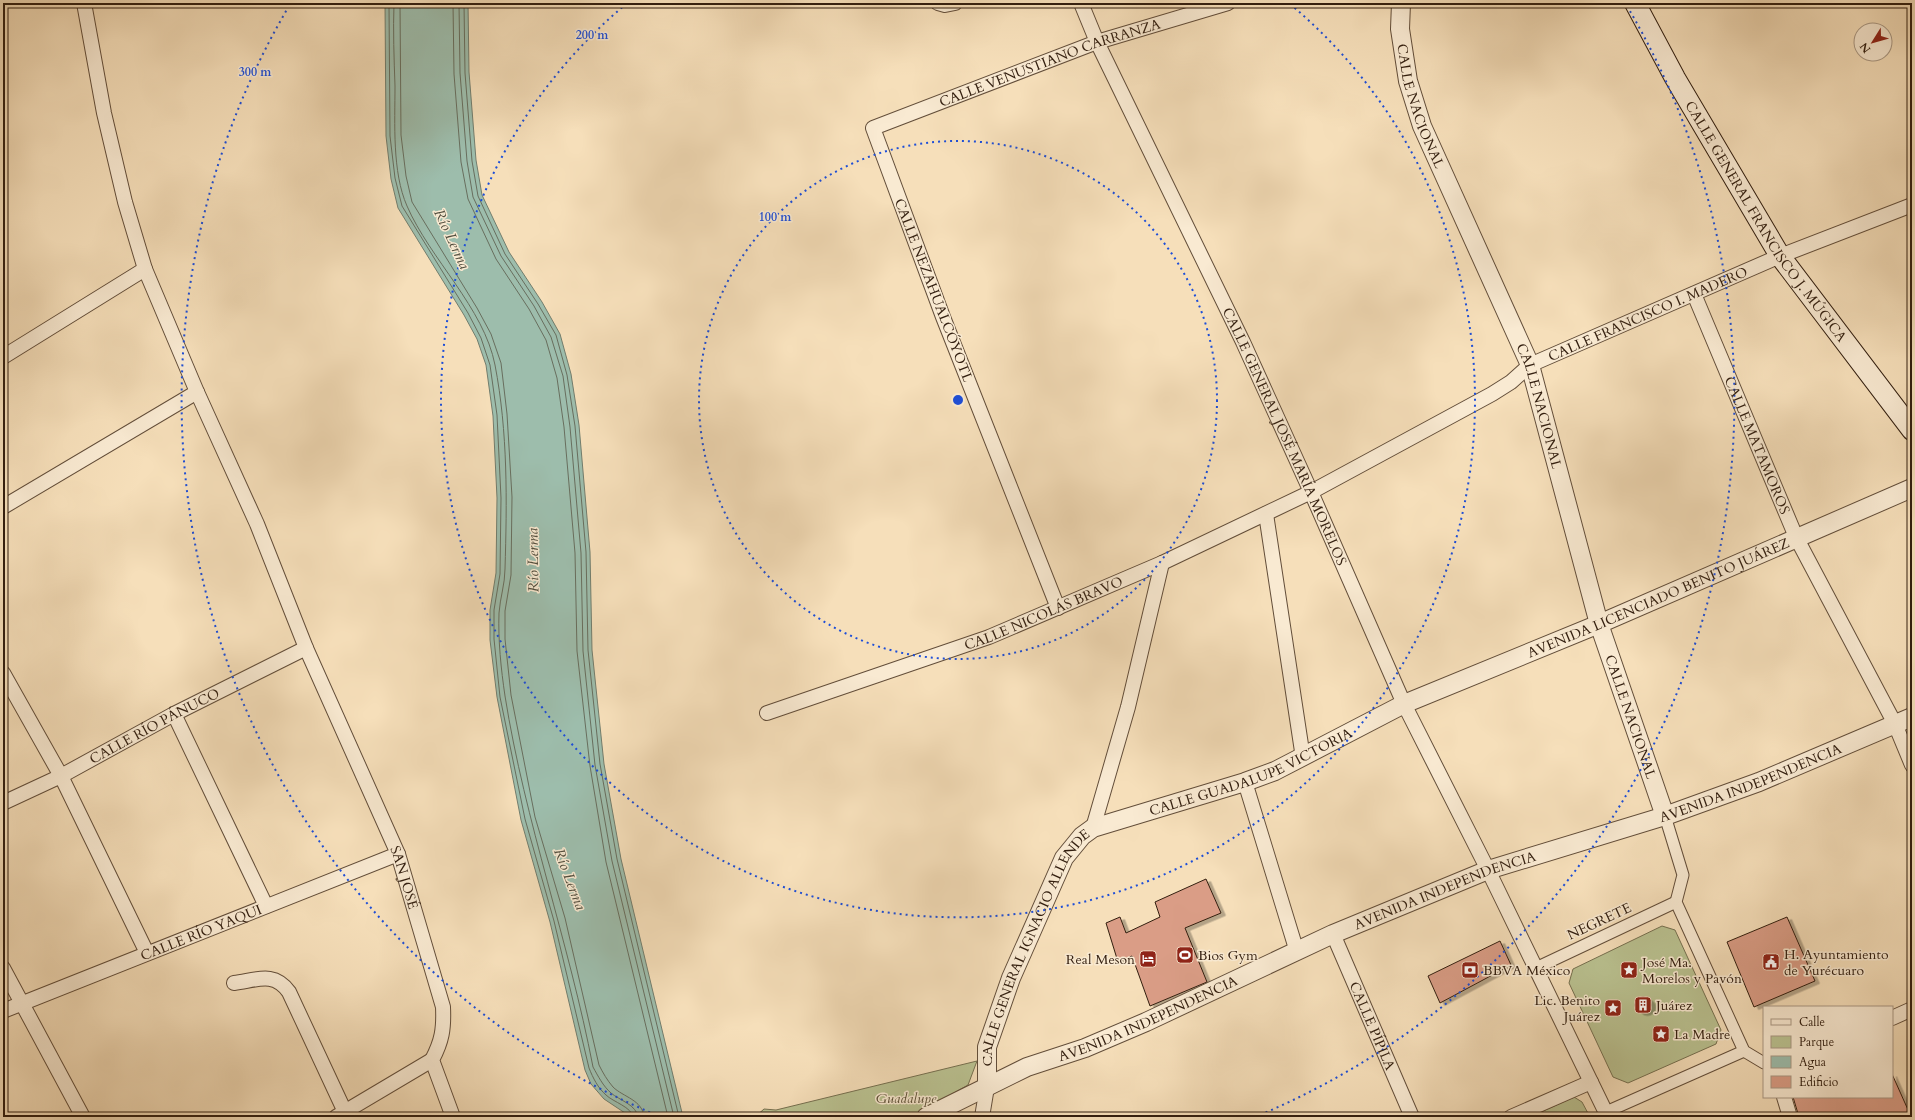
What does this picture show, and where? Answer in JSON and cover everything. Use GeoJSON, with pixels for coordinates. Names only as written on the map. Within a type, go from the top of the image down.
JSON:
{"type":"FeatureCollection","features":[{"type":"Feature","properties":{"kind":"main road","name":"CALLE GENERAL FRANCISCO J. MÚGICA"},"geometry":{"type":"LineString","coordinates":[[1635,3],[1675,78],[1780,256],[1912,430]]}},
{"type":"Feature","properties":{"kind":"street","name":"SAN JOSÉ"},"geometry":{"type":"LineString","coordinates":[[84,3],[104,113],[125,202],[145,269],[197,392],[257,524],[306,648],[398,854],[443,1007],[444,1026],[440,1044],[432,1060]]}},
{"type":"Feature","properties":{"kind":"street"},"geometry":{"type":"LineString","coordinates":[[938,3],[946,5],[955,3]]}},
{"type":"Feature","properties":{"kind":"street","name":"CALLE GENERAL JOSÉ MARÍA MORELOS"},"geometry":{"type":"LineString","coordinates":[[1081,3],[1097,42],[1243,342],[1404,704],[1488,870],[1607,1114]]}},
{"type":"Feature","properties":{"kind":"street","name":"CALLE VENUSTIANO CARRANZA"},"geometry":{"type":"LineString","coordinates":[[873,128],[1097,42],[1228,3]]}},
{"type":"Feature","properties":{"kind":"street","name":"CALLE NACIONAL"},"geometry":{"type":"LineString","coordinates":[[1401,3],[1400,29],[1408,81],[1422,126],[1530,365],[1599,624],[1665,816]]}},
{"type":"Feature","properties":{"kind":"street","name":"CALLE NEZAHUALCÓYOTL"},"geometry":{"type":"LineString","coordinates":[[873,128],[946,324],[1058,608]]}},
{"type":"Feature","properties":{"kind":"street","name":"CALLE FRANCISCO I. MADERO"},"geometry":{"type":"LineString","coordinates":[[1311,492],[1492,394],[1511,382],[1530,365],[1780,256],[1912,205]]}},
{"type":"Feature","properties":{"kind":"street"},"geometry":{"type":"LineString","coordinates":[[3,357],[145,269]]}},
{"type":"Feature","properties":{"kind":"street","name":"CALLE MATAMOROS"},"geometry":{"type":"LineString","coordinates":[[1694,294],[1796,537],[1895,724],[1912,765]]}},
{"type":"Feature","properties":{"kind":"street"},"geometry":{"type":"LineString","coordinates":[[3,507],[197,392]]}},
{"type":"Feature","properties":{"kind":"street","name":"AVENIDA LICENCIADO BENITO JUÁREZ"},"geometry":{"type":"LineString","coordinates":[[1404,704],[1599,624],[1796,537],[1912,488]]}},
{"type":"Feature","properties":{"kind":"street","name":"CALLE NICOLÁS BRAVO"},"geometry":{"type":"LineString","coordinates":[[767,713],[989,637],[1162,563],[1311,492]]}},
{"type":"Feature","properties":{"kind":"street"},"geometry":{"type":"LineString","coordinates":[[1266,514],[1303,758]]}},
{"type":"Feature","properties":{"kind":"street","name":"CALLE GENERAL IGNACIO ALLENDE"},"geometry":{"type":"LineString","coordinates":[[926,1117],[987,1086],[987,1046],[1011,978],[1064,858],[1082,836],[1093,828],[1128,707],[1162,563]]}},
{"type":"Feature","properties":{"kind":"street","name":"CALLE RÍO PÁNUCO"},"geometry":{"type":"LineString","coordinates":[[3,803],[61,776],[174,714],[306,648]]}},
{"type":"Feature","properties":{"kind":"street"},"geometry":{"type":"LineString","coordinates":[[3,673],[61,776],[147,953]]}},
{"type":"Feature","properties":{"kind":"street","name":"CALLE GUADALUPE VICTORIA"},"geometry":{"type":"LineString","coordinates":[[1093,828],[1245,782],[1303,758],[1404,704]]}},
{"type":"Feature","properties":{"kind":"street"},"geometry":{"type":"LineString","coordinates":[[174,714],[266,906]]}},
{"type":"Feature","properties":{"kind":"street","name":"AVENIDA INDEPENDENCIA"},"geometry":{"type":"LineString","coordinates":[[987,1086],[1027,1067],[1086,1048],[1297,952],[1333,934],[1488,870],[1665,816],[1758,782],[1912,717]]}},
{"type":"Feature","properties":{"kind":"street"},"geometry":{"type":"LineString","coordinates":[[1245,782],[1297,952]]}},
{"type":"Feature","properties":{"kind":"street"},"geometry":{"type":"LineString","coordinates":[[1665,816],[1682,875],[1676,902],[1744,1051],[1763,1061]]}},
{"type":"Feature","properties":{"kind":"street","name":"CALLE RÍO YAQUI"},"geometry":{"type":"LineString","coordinates":[[3,1011],[398,854]]}},
{"type":"Feature","properties":{"kind":"street","name":"NEGRETE"},"geometry":{"type":"LineString","coordinates":[[1536,968],[1676,902]]}},
{"type":"Feature","properties":{"kind":"street","name":"CALLE PÍPILA"},"geometry":{"type":"LineString","coordinates":[[1333,934],[1412,1117]]}},
{"type":"Feature","properties":{"kind":"street"},"geometry":{"type":"LineString","coordinates":[[3,968],[83,1117]]}},
{"type":"Feature","properties":{"kind":"street"},"geometry":{"type":"LineString","coordinates":[[234,983],[272,978],[282,983],[289,992],[341,1114],[432,1060],[453,1117]]}},
{"type":"Feature","properties":{"kind":"street"},"geometry":{"type":"LineString","coordinates":[[1893,1018],[1912,1009]]}},
{"type":"Feature","properties":{"kind":"street"},"geometry":{"type":"LineString","coordinates":[[1607,1114],[1744,1051]]}},
{"type":"Feature","properties":{"kind":"street"},"geometry":{"type":"LineString","coordinates":[[1511,1117],[1591,1082]]}},
{"type":"Feature","properties":{"kind":"street"},"geometry":{"type":"LineString","coordinates":[[982,1117],[987,1086]]}},
{"type":"Feature","properties":{"kind":"street"},"geometry":{"type":"LineString","coordinates":[[1784,1098],[1790,1117]]}},
{"type":"Feature","properties":{"kind":"green space"},"geometry":{"type":"Polygon","coordinates":[[[1662,926],[1675,930],[1721,1030],[1716,1044],[1628,1083],[1613,1077],[1569,983],[1573,969],[1662,926]]]}},
{"type":"Feature","properties":{"kind":"green space","name":"Guadalupe"},"geometry":{"type":"Polygon","coordinates":[[[977,1061],[968,1085],[911,1117],[755,1117],[764,1109],[776,1110],[977,1061]]]}},
{"type":"Feature","properties":{"kind":"green space"},"geometry":{"type":"Polygon","coordinates":[[[1574,1097],[1582,1102],[1590,1117],[1530,1117],[1574,1097]]]}},
{"type":"Feature","properties":{"kind":"water","name":"Río Lerma"},"geometry":{"type":"Polygon","coordinates":[[[385,3],[468,3],[469,72],[476,160],[482,195],[509,252],[542,302],[560,334],[571,374],[579,425],[590,552],[592,650],[604,764],[621,859],[683,1117],[631,1117],[604,1099],[591,1084],[585,1070],[550,922],[521,820],[497,697],[490,640],[490,610],[496,573],[497,498],[493,416],[486,365],[477,339],[464,315],[398,208],[391,179],[386,136],[385,3]]]}},
{"type":"Feature","properties":{"kind":"building"},"geometry":{"type":"Polygon","coordinates":[[[1206,879],[1221,913],[1185,928],[1207,982],[1150,1006],[1132,956],[1118,962],[1106,923],[1120,917],[1126,933],[1160,917],[1155,902],[1206,879]]]}},
{"type":"Feature","properties":{"kind":"building","name":"H. Ayuntamiento de Yurécuaro"},"geometry":{"type":"Polygon","coordinates":[[[1787,917],[1815,981],[1754,1007],[1727,942],[1787,917]]]}},
{"type":"Feature","properties":{"kind":"building","name":"BBVA México"},"geometry":{"type":"Polygon","coordinates":[[[1500,941],[1511,965],[1440,1003],[1428,976],[1500,941]]]}},
{"type":"Feature","properties":{"kind":"building","name":"Juárez"},"geometry":{"type":"Polygon","coordinates":[[[1643,997],[1650,1002],[1651,1005],[1646,1012],[1643,1013],[1636,1008],[1635,1005],[1640,998],[1643,997]]]}},
{"type":"Feature","properties":{"kind":"building"},"geometry":{"type":"Polygon","coordinates":[[[1893,1076],[1909,1112],[1899,1117],[1799,1117],[1793,1098],[1893,1098],[1893,1076]]]}},
{"type":"Feature","properties":{"kind":"place","name":"Bios Gym"},"geometry":{"type":"Point","coordinates":[1185,955]}},
{"type":"Feature","properties":{"kind":"place","name":"Real Meson"},"geometry":{"type":"Point","coordinates":[1148,959]}},
{"type":"Feature","properties":{"kind":"place","name":"H. Ayuntamiento de Yurécuaro"},"geometry":{"type":"Point","coordinates":[1771,962]}},
{"type":"Feature","properties":{"kind":"place","name":"BBVA México"},"geometry":{"type":"Point","coordinates":[1470,970]}},
{"type":"Feature","properties":{"kind":"place","name":"José Ma. Morelos y Pavón"},"geometry":{"type":"Point","coordinates":[1629,970]}},
{"type":"Feature","properties":{"kind":"place","name":"Juárez"},"geometry":{"type":"Point","coordinates":[1643,1005]}},
{"type":"Feature","properties":{"kind":"place","name":"Lic. Benito Juárez"},"geometry":{"type":"Point","coordinates":[1613,1008]}},
{"type":"Feature","properties":{"kind":"place","name":"La Madre"},"geometry":{"type":"Point","coordinates":[1661,1034]}}]}
